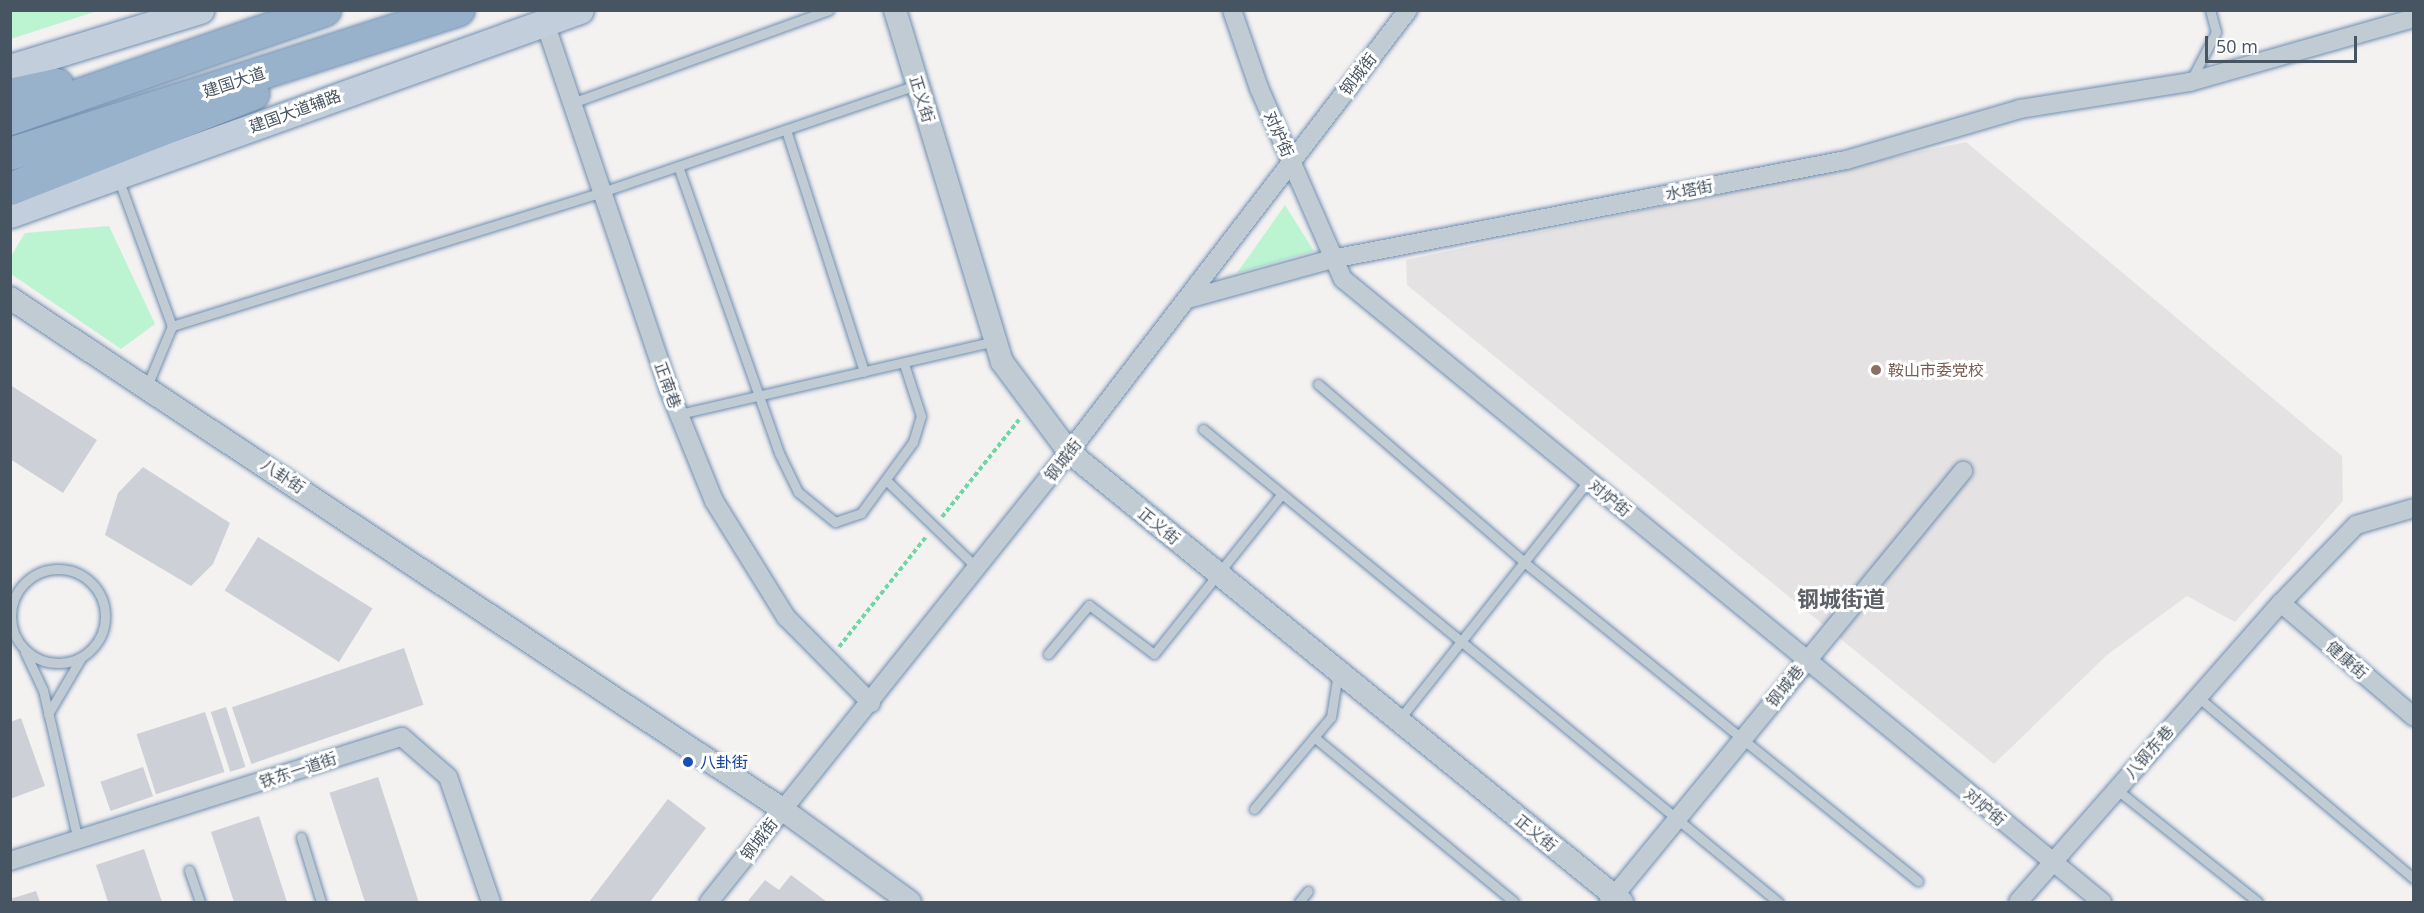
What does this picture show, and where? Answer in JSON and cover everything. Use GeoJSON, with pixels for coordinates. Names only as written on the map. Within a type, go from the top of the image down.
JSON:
{"type":"FeatureCollection","features":[{"type":"Feature","properties":{"kind":"highway"},"geometry":{"type":"LineString","coordinates":[[10,119],[325,10]]}},
{"type":"Feature","properties":{"kind":"highway","name":"建国大道"},"geometry":{"type":"LineString","coordinates":[[10,154],[458,10]]}},
{"type":"Feature","properties":{"kind":"highway"},"geometry":{"type":"LineString","coordinates":[[10,189],[181,126],[392,32]]}},
{"type":"Feature","properties":{"kind":"highway"},"geometry":{"type":"LineString","coordinates":[[10,95],[193,56]]}},
{"type":"Feature","properties":{"kind":"main road"},"geometry":{"type":"LineString","coordinates":[[10,68],[200,10]]}},
{"type":"Feature","properties":{"kind":"main road","name":"建国大道辅路"},"geometry":{"type":"LineString","coordinates":[[10,214],[580,10]]}},
{"type":"Feature","properties":{"kind":"street","name":"正义街"},"geometry":{"type":"LineString","coordinates":[[895,10],[996,341],[1008,370],[1069,452],[1615,900]]}},
{"type":"Feature","properties":{"kind":"street","name":"对炉街"},"geometry":{"type":"LineString","coordinates":[[1232,10],[1332,260],[1343,279],[2102,903]]}},
{"type":"Feature","properties":{"kind":"street","name":"钢城街"},"geometry":{"type":"LineString","coordinates":[[709,903],[782,809],[871,703],[1069,452],[1408,10]]}},
{"type":"Feature","properties":{"kind":"street","name":"水塔街"},"geometry":{"type":"LineString","coordinates":[[1188,299],[1332,260],[1846,160],[2042,104],[2190,82],[2414,18]]}},
{"type":"Feature","properties":{"kind":"street","name":"正南巷"},"geometry":{"type":"LineString","coordinates":[[545,23],[679,414],[714,501],[786,617],[871,703]]}},
{"type":"Feature","properties":{"kind":"street","name":"八卦街"},"geometry":{"type":"LineString","coordinates":[[10,298],[147,386],[782,809],[910,903]]}},
{"type":"Feature","properties":{"kind":"street","name":"钢城巷"},"geometry":{"type":"LineString","coordinates":[[1615,900],[1676,820],[1963,471]]}},
{"type":"Feature","properties":{"kind":"street","name":"八钢东巷"},"geometry":{"type":"LineString","coordinates":[[2018,903],[2280,603],[2356,525],[2414,508]]}},
{"type":"Feature","properties":{"kind":"street","name":"健康街"},"geometry":{"type":"LineString","coordinates":[[2280,603],[2414,717]]}},
{"type":"Feature","properties":{"kind":"street","name":"铁东一道街"},"geometry":{"type":"LineString","coordinates":[[10,861],[402,737],[448,777],[490,903]]}},
{"type":"Feature","properties":{"kind":"lane"},"geometry":{"type":"LineString","coordinates":[[572,103],[829,10]]}},
{"type":"Feature","properties":{"kind":"lane"},"geometry":{"type":"LineString","coordinates":[[2190,82],[2216,32],[2210,10]]}},
{"type":"Feature","properties":{"kind":"lane"},"geometry":{"type":"LineString","coordinates":[[172,326],[602,192],[917,85]]}},
{"type":"Feature","properties":{"kind":"lane"},"geometry":{"type":"LineString","coordinates":[[786,130],[864,372]]}},
{"type":"Feature","properties":{"kind":"lane"},"geometry":{"type":"LineString","coordinates":[[678,166],[757,393],[798,492],[835,522],[861,513],[888,482],[913,442],[921,416],[904,364]]}},
{"type":"Feature","properties":{"kind":"lane"},"geometry":{"type":"LineString","coordinates":[[117,176],[172,326],[147,386]]}},
{"type":"Feature","properties":{"kind":"lane"},"geometry":{"type":"LineString","coordinates":[[679,414],[757,393],[904,364],[996,341]]}},
{"type":"Feature","properties":{"kind":"lane"},"geometry":{"type":"LineString","coordinates":[[1318,384],[1524,562],[1918,881]]}},
{"type":"Feature","properties":{"kind":"lane"},"geometry":{"type":"LineString","coordinates":[[1203,429],[1778,903]]}},
{"type":"Feature","properties":{"kind":"lane"},"geometry":{"type":"LineString","coordinates":[[1398,721],[1589,480]]}},
{"type":"Feature","properties":{"kind":"lane"},"geometry":{"type":"LineString","coordinates":[[888,482],[978,568]]}},
{"type":"Feature","properties":{"kind":"lane"},"geometry":{"type":"LineString","coordinates":[[1048,654],[1089,604],[1155,654],[1221,576],[1281,495]]}},
{"type":"Feature","properties":{"kind":"lane"},"geometry":{"type":"LineString","coordinates":[[48,714],[81,658],[102,636],[104,604],[86,577],[72,570],[40,572],[16,592],[10,622],[24,650],[48,714],[78,840]]}},
{"type":"Feature","properties":{"kind":"lane"},"geometry":{"type":"LineString","coordinates":[[24,650],[51,663],[81,658]]}},
{"type":"Feature","properties":{"kind":"lane"},"geometry":{"type":"LineString","coordinates":[[1254,809],[1331,717],[1338,673]]}},
{"type":"Feature","properties":{"kind":"lane"},"geometry":{"type":"LineString","coordinates":[[2198,697],[2414,879]]}},
{"type":"Feature","properties":{"kind":"lane"},"geometry":{"type":"LineString","coordinates":[[1314,737],[1514,903]]}},
{"type":"Feature","properties":{"kind":"lane"},"geometry":{"type":"LineString","coordinates":[[2116,789],[2258,903]]}},
{"type":"Feature","properties":{"kind":"lane"},"geometry":{"type":"LineString","coordinates":[[301,837],[321,903]]}},
{"type":"Feature","properties":{"kind":"lane"},"geometry":{"type":"LineString","coordinates":[[189,870],[200,903]]}},
{"type":"Feature","properties":{"kind":"lane"},"geometry":{"type":"LineString","coordinates":[[1299,903],[1308,891]]}},
{"type":"Feature","properties":{"kind":"shaded area","name":"鞍山市委党校"},"geometry":{"type":"Polygon","coordinates":[[[1966,142],[2342,456],[2343,501],[2235,622],[2187,596],[2107,655],[1994,764],[1407,285],[1406,260],[1966,142]]]}},
{"type":"Feature","properties":{"kind":"green space"},"geometry":{"type":"Polygon","coordinates":[[[11,10],[97,10],[97,11],[11,39],[11,10]]]}},
{"type":"Feature","properties":{"kind":"green space"},"geometry":{"type":"Polygon","coordinates":[[[1285,205],[1314,251],[1237,273],[1285,205]]]}},
{"type":"Feature","properties":{"kind":"green space"},"geometry":{"type":"Polygon","coordinates":[[[109,226],[155,324],[121,349],[11,274],[11,256],[25,233],[109,226]]]}},
{"type":"Feature","properties":{"kind":"building"},"geometry":{"type":"Polygon","coordinates":[[[10,385],[97,440],[63,493],[10,459],[10,385]]]}},
{"type":"Feature","properties":{"kind":"building"},"geometry":{"type":"Polygon","coordinates":[[[143,467],[230,523],[213,564],[191,586],[105,535],[118,493],[143,467]]]}},
{"type":"Feature","properties":{"kind":"building"},"geometry":{"type":"Polygon","coordinates":[[[258,537],[372,609],[339,662],[225,590],[258,537]]]}},
{"type":"Feature","properties":{"kind":"building"},"geometry":{"type":"Polygon","coordinates":[[[404,648],[424,705],[251,764],[232,707],[404,648]]]}},
{"type":"Feature","properties":{"kind":"building"},"geometry":{"type":"Polygon","coordinates":[[[226,707],[245,767],[230,772],[211,712],[226,707]]]}},
{"type":"Feature","properties":{"kind":"building"},"geometry":{"type":"Polygon","coordinates":[[[205,712],[224,772],[156,794],[137,734],[205,712]]]}},
{"type":"Feature","properties":{"kind":"building"},"geometry":{"type":"Polygon","coordinates":[[[21,718],[45,786],[10,799],[10,722],[21,718]]]}},
{"type":"Feature","properties":{"kind":"building"},"geometry":{"type":"Polygon","coordinates":[[[143,767],[153,796],[111,811],[100,782],[143,767]]]}},
{"type":"Feature","properties":{"kind":"building"},"geometry":{"type":"Polygon","coordinates":[[[378,777],[419,902],[365,902],[329,793],[378,777]]]}},
{"type":"Feature","properties":{"kind":"building"},"geometry":{"type":"Polygon","coordinates":[[[668,799],[706,828],[650,902],[589,902],[668,799]]]}},
{"type":"Feature","properties":{"kind":"building"},"geometry":{"type":"Polygon","coordinates":[[[259,816],[287,902],[234,902],[211,832],[259,816]]]}},
{"type":"Feature","properties":{"kind":"building"},"geometry":{"type":"Polygon","coordinates":[[[144,849],[162,902],[108,902],[96,865],[144,849]]]}},
{"type":"Feature","properties":{"kind":"building"},"geometry":{"type":"Polygon","coordinates":[[[791,875],[827,902],[747,902],[765,880],[779,890],[791,875]]]}},
{"type":"Feature","properties":{"kind":"building"},"geometry":{"type":"Polygon","coordinates":[[[36,891],[40,902],[10,902],[10,899],[36,891]]]}},
{"type":"Feature","properties":{"kind":"place","name":"鞍山市委党校"},"geometry":{"type":"Point","coordinates":[1876,370]}},
{"type":"Feature","properties":{"kind":"place","name":"八卦街"},"geometry":{"type":"Point","coordinates":[688,762]}},
{"type":"Feature","properties":{"kind":"district","name":"钢城街道"},"geometry":{"type":"Point","coordinates":[1841,599]}}]}
